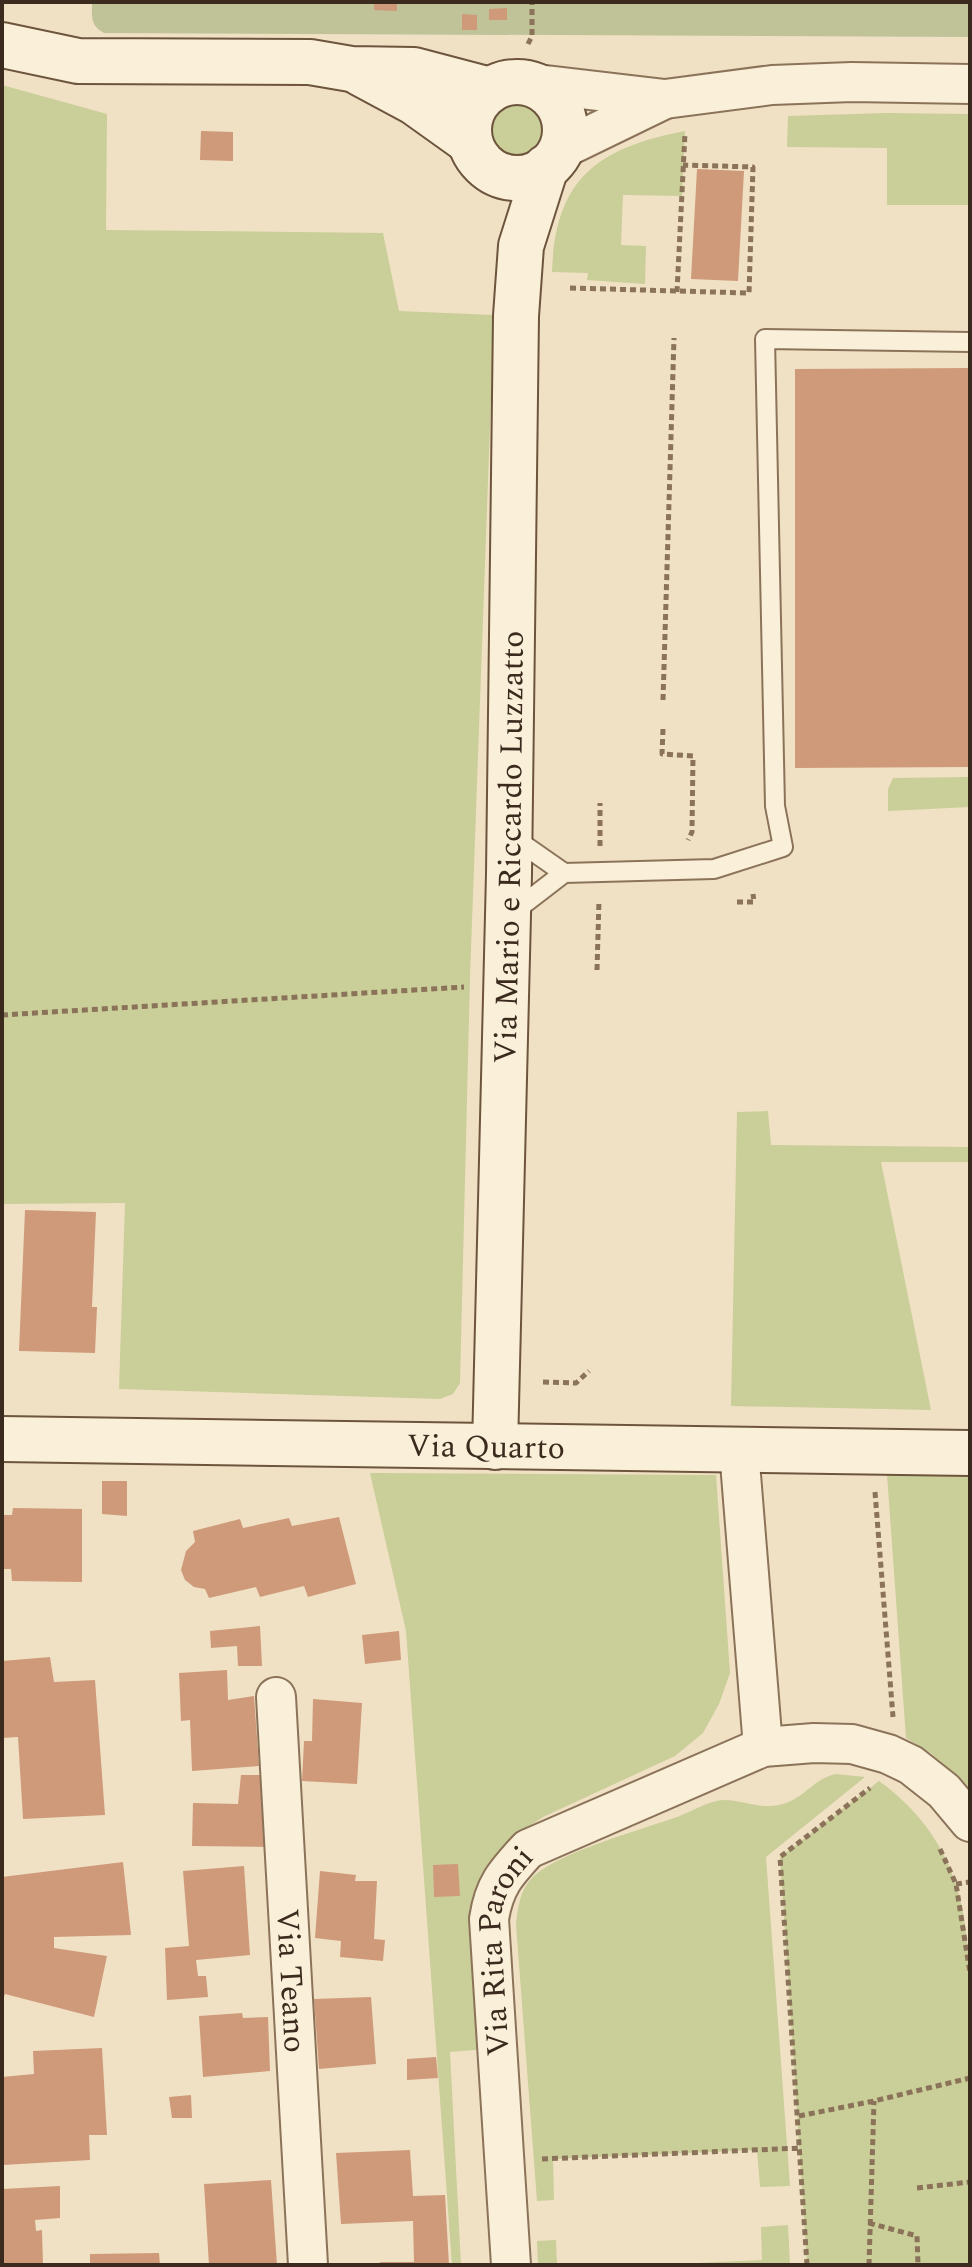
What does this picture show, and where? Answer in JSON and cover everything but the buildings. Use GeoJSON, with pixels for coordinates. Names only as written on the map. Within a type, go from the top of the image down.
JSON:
{"type":"FeatureCollection","features":[{"type":"Feature","properties":{"kind":"street"},"geometry":{"type":"LineString","coordinates":[[2,45],[78,61],[310,62],[351,69],[514,75],[665,99],[772,85],[852,82],[970,84]]}},
{"type":"Feature","properties":{"kind":"street"},"geometry":{"type":"LineString","coordinates":[[351,69],[414,102],[483,158],[522,177],[531,176],[553,158],[665,99]]}},
{"type":"Feature","properties":{"kind":"street"},"geometry":{"type":"LineString","coordinates":[[483,158],[469,133],[472,113],[482,96],[514,75]]}},
{"type":"Feature","properties":{"kind":"street"},"geometry":{"type":"LineString","coordinates":[[514,75],[543,89],[555,100],[562,114],[565,129],[553,158]]}},
{"type":"Feature","properties":{"kind":"street","name":"Via Mario e Riccardo Luzzatto"},"geometry":{"type":"LineString","coordinates":[[483,158],[521,246]]}},
{"type":"Feature","properties":{"kind":"street","name":"Via Mario e Riccardo Luzzatto"},"geometry":{"type":"LineString","coordinates":[[495,1447],[508,916],[516,335],[521,246],[553,158]]}},
{"type":"Feature","properties":{"kind":"street","name":"Via Quarto"},"geometry":{"type":"LineString","coordinates":[[2,1439],[970,1453]]}},
{"type":"Feature","properties":{"kind":"street"},"geometry":{"type":"LineString","coordinates":[[739,1450],[763,1747]]}},
{"type":"Feature","properties":{"kind":"street","name":"Via Teano"},"geometry":{"type":"LineString","coordinates":[[276,1697],[308,2265]]}},
{"type":"Feature","properties":{"kind":"street","name":"Via Rita Paroni"},"geometry":{"type":"LineString","coordinates":[[511,2265],[489,1919],[492,1898],[502,1877],[528,1849],[763,1747],[814,1743],[852,1744],[888,1754],[911,1765],[944,1791],[970,1822]]}},
{"type":"Feature","properties":{"kind":"lane"},"geometry":{"type":"LineString","coordinates":[[508,916],[564,873],[714,869],[783,847],[775,806],[765,339],[970,342]]}},
{"type":"Feature","properties":{"kind":"lane"},"geometry":{"type":"LineString","coordinates":[[509,835],[564,873]]}},
{"type":"Feature","properties":{"kind":"path"},"geometry":{"type":"LineString","coordinates":[[514,75],[532,36],[532,2]]}},
{"type":"Feature","properties":{"kind":"path"},"geometry":{"type":"LineString","coordinates":[[677,292],[685,131]]}},
{"type":"Feature","properties":{"kind":"path"},"geometry":{"type":"LineString","coordinates":[[570,288],[749,293],[753,167],[683,165]]}},
{"type":"Feature","properties":{"kind":"path"},"geometry":{"type":"LineString","coordinates":[[663,700],[674,338]]}},
{"type":"Feature","properties":{"kind":"path"},"geometry":{"type":"LineString","coordinates":[[663,729],[662,754],[693,756],[692,832],[681,848]]}},
{"type":"Feature","properties":{"kind":"path"},"geometry":{"type":"LineString","coordinates":[[600,803],[600,842],[614,844]]}},
{"type":"Feature","properties":{"kind":"path"},"geometry":{"type":"LineString","coordinates":[[737,902],[754,902],[753,894]]}},
{"type":"Feature","properties":{"kind":"path"},"geometry":{"type":"LineString","coordinates":[[597,970],[599,901]]}},
{"type":"Feature","properties":{"kind":"path"},"geometry":{"type":"LineString","coordinates":[[2,1015],[506,984]]}},
{"type":"Feature","properties":{"kind":"path"},"geometry":{"type":"LineString","coordinates":[[543,1382],[576,1383],[589,1371]]}},
{"type":"Feature","properties":{"kind":"path"},"geometry":{"type":"LineString","coordinates":[[875,1488],[893,1724]]}},
{"type":"Feature","properties":{"kind":"path"},"geometry":{"type":"LineString","coordinates":[[807,2265],[780,1857],[879,1781]]}},
{"type":"Feature","properties":{"kind":"path"},"geometry":{"type":"LineString","coordinates":[[933,1837],[956,1884],[970,1973]]}},
{"type":"Feature","properties":{"kind":"path"},"geometry":{"type":"LineString","coordinates":[[956,1884],[970,1882]]}},
{"type":"Feature","properties":{"kind":"path"},"geometry":{"type":"LineString","coordinates":[[799,2116],[970,2078]]}},
{"type":"Feature","properties":{"kind":"path"},"geometry":{"type":"LineString","coordinates":[[869,2265],[874,2101]]}},
{"type":"Feature","properties":{"kind":"path"},"geometry":{"type":"LineString","coordinates":[[533,2160],[801,2148]]}},
{"type":"Feature","properties":{"kind":"path"},"geometry":{"type":"LineString","coordinates":[[917,2188],[970,2182]]}},
{"type":"Feature","properties":{"kind":"path"},"geometry":{"type":"LineString","coordinates":[[869,2223],[917,2236],[918,2265]]}},
{"type":"Feature","properties":{"kind":"green space"},"geometry":{"type":"Polygon","coordinates":[[[92,2],[970,2],[970,37],[104,33],[94,24],[92,2]]]}},
{"type":"Feature","properties":{"kind":"green space"},"geometry":{"type":"Polygon","coordinates":[[[2,85],[107,114],[106,230],[383,233],[399,311],[494,315],[470,977],[460,1383],[453,1394],[440,1399],[119,1389],[125,1203],[2,1204],[2,85]]]}},
{"type":"Feature","properties":{"kind":"green space"},"geometry":{"type":"Polygon","coordinates":[[[517,101],[537,109],[545,129],[537,149],[517,157],[497,149],[489,129],[497,109],[517,101]]]}},
{"type":"Feature","properties":{"kind":"green space"},"geometry":{"type":"Polygon","coordinates":[[[970,114],[970,205],[887,205],[887,148],[787,147],[788,116],[970,114]]]}},
{"type":"Feature","properties":{"kind":"green space"},"geometry":{"type":"Polygon","coordinates":[[[685,131],[682,196],[623,195],[621,245],[646,246],[645,284],[587,280],[588,273],[552,272],[562,213],[572,191],[587,173],[628,147],[685,131]]]}},
{"type":"Feature","properties":{"kind":"green space"},"geometry":{"type":"Polygon","coordinates":[[[968,777],[970,807],[888,811],[888,789],[893,778],[968,777]]]}},
{"type":"Feature","properties":{"kind":"green space"},"geometry":{"type":"Polygon","coordinates":[[[768,1111],[771,1145],[970,1147],[970,1162],[881,1162],[931,1410],[731,1406],[737,1112],[768,1111]]]}},
{"type":"Feature","properties":{"kind":"green space"},"geometry":{"type":"Polygon","coordinates":[[[370,1473],[716,1475],[730,1673],[719,1704],[703,1733],[675,1756],[543,1817],[516,1835],[487,2049],[450,2052],[461,2265],[452,2265],[406,1631],[370,1473]]]}},
{"type":"Feature","properties":{"kind":"green space"},"geometry":{"type":"Polygon","coordinates":[[[887,1475],[970,1476],[970,1793],[932,1754],[906,1738],[887,1475]]]}},
{"type":"Feature","properties":{"kind":"green space"},"geometry":{"type":"Polygon","coordinates":[[[836,1774],[865,1777],[766,1857],[790,2186],[760,2187],[757,2150],[553,2159],[554,2200],[537,2201],[516,1925],[526,1886],[535,1875],[564,1858],[707,1804],[724,1800],[779,1805],[836,1774]]]}},
{"type":"Feature","properties":{"kind":"green space"},"geometry":{"type":"Polygon","coordinates":[[[879,1781],[904,1801],[934,1838],[955,1881],[965,1922],[970,1987],[970,2265],[807,2265],[780,1857],[879,1781]]]}},
{"type":"Feature","properties":{"kind":"green space"},"geometry":{"type":"Polygon","coordinates":[[[788,2225],[790,2265],[653,2265],[762,2260],[761,2227],[788,2225]]]}},
{"type":"Feature","properties":{"kind":"green space"},"geometry":{"type":"Polygon","coordinates":[[[556,2240],[557,2265],[538,2265],[537,2241],[556,2240]]]}}]}
